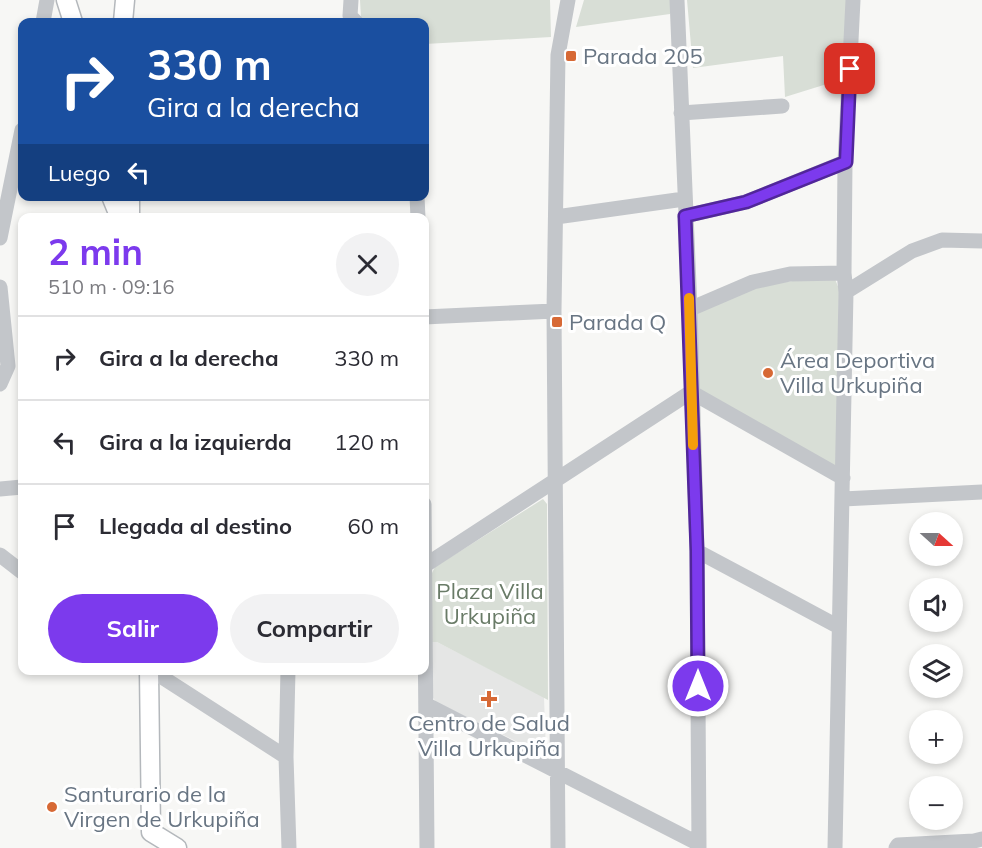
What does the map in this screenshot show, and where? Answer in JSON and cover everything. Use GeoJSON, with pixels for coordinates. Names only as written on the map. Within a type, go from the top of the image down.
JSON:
{"type":"FeatureCollection","features":[{"type":"Feature","properties":{"kind":"main road"},"geometry":{"type":"LineString","coordinates":[[66,0],[72,18]]}},
{"type":"Feature","properties":{"kind":"main road"},"geometry":{"type":"LineString","coordinates":[[123,18],[125,0]]}},
{"type":"Feature","properties":{"kind":"main road"},"geometry":{"type":"LineString","coordinates":[[150,675],[151,832],[177,848]]}},
{"type":"Feature","properties":{"kind":"street"},"geometry":{"type":"LineString","coordinates":[[44,18],[47,0]]}},
{"type":"Feature","properties":{"kind":"street"},"geometry":{"type":"LineString","coordinates":[[351,0],[350,16],[352,18]]}},
{"type":"Feature","properties":{"kind":"street"},"geometry":{"type":"LineString","coordinates":[[558,848],[554,311],[558,55],[568,0]]}},
{"type":"Feature","properties":{"kind":"street"},"geometry":{"type":"LineString","coordinates":[[427,705],[557,770],[699,846],[697,551],[677,0]]}},
{"type":"Feature","properties":{"kind":"street"},"geometry":{"type":"LineString","coordinates":[[835,848],[843,499],[846,162],[853,0]]}},
{"type":"Feature","properties":{"kind":"street"},"geometry":{"type":"LineString","coordinates":[[681,113],[782,106]]}},
{"type":"Feature","properties":{"kind":"street"},"geometry":{"type":"LineString","coordinates":[[0,238],[18,150]]}},
{"type":"Feature","properties":{"kind":"street"},"geometry":{"type":"LineString","coordinates":[[685,216],[746,202],[846,162]]}},
{"type":"Feature","properties":{"kind":"street"},"geometry":{"type":"LineString","coordinates":[[556,217],[684,199]]}},
{"type":"Feature","properties":{"kind":"street"},"geometry":{"type":"LineString","coordinates":[[846,292],[912,251],[942,240],[982,241]]}},
{"type":"Feature","properties":{"kind":"street"},"geometry":{"type":"LineString","coordinates":[[690,309],[753,282],[790,273],[844,273]]}},
{"type":"Feature","properties":{"kind":"street"},"geometry":{"type":"LineString","coordinates":[[0,287],[8,366],[0,384]]}},
{"type":"Feature","properties":{"kind":"street"},"geometry":{"type":"LineString","coordinates":[[429,317],[554,311]]}},
{"type":"Feature","properties":{"kind":"street"},"geometry":{"type":"LineString","coordinates":[[691,392],[843,478]]}},
{"type":"Feature","properties":{"kind":"street"},"geometry":{"type":"LineString","coordinates":[[429,562],[691,392]]}},
{"type":"Feature","properties":{"kind":"street"},"geometry":{"type":"LineString","coordinates":[[0,489],[18,487]]}},
{"type":"Feature","properties":{"kind":"street"},"geometry":{"type":"LineString","coordinates":[[843,499],[982,492]]}},
{"type":"Feature","properties":{"kind":"street"},"geometry":{"type":"LineString","coordinates":[[697,551],[839,627]]}},
{"type":"Feature","properties":{"kind":"street"},"geometry":{"type":"LineString","coordinates":[[0,555],[18,569]]}},
{"type":"Feature","properties":{"kind":"street"},"geometry":{"type":"LineString","coordinates":[[158,675],[286,758]]}},
{"type":"Feature","properties":{"kind":"street"},"geometry":{"type":"LineString","coordinates":[[288,675],[286,758],[289,848]]}},
{"type":"Feature","properties":{"kind":"street"},"geometry":{"type":"LineString","coordinates":[[427,675],[427,848]]}},
{"type":"Feature","properties":{"kind":"street"},"geometry":{"type":"LineString","coordinates":[[896,848],[898,845],[982,839]]}},
{"type":"Feature","properties":{"kind":"shaded area","name":"Centro de Salud Villa Urkupiña"},"geometry":{"type":"Polygon","coordinates":[[[432,642],[437,642],[544,697],[546,754],[436,702],[431,695],[432,642]]]}},
{"type":"Feature","properties":{"kind":"green space"},"geometry":{"type":"Polygon","coordinates":[[[360,0],[550,0],[551,37],[429,44],[429,18],[361,18],[360,0]]]}},
{"type":"Feature","properties":{"kind":"green space"},"geometry":{"type":"Polygon","coordinates":[[[584,0],[670,0],[670,14],[576,27],[584,0]]]}},
{"type":"Feature","properties":{"kind":"green space"},"geometry":{"type":"Polygon","coordinates":[[[687,0],[847,0],[843,79],[785,97],[783,56],[693,68],[687,0]]]}},
{"type":"Feature","properties":{"kind":"green space","name":"Área Deportiva Villa Urkupiña"},"geometry":{"type":"Polygon","coordinates":[[[808,279],[835,279],[839,289],[837,469],[699,395],[696,313],[762,285],[808,279]]]}},
{"type":"Feature","properties":{"kind":"green space","name":"Plaza Villa Urkupiña"},"geometry":{"type":"Polygon","coordinates":[[[543,499],[547,504],[548,700],[437,642],[432,642],[431,575],[435,567],[543,499]]]}},
{"type":"Feature","properties":{"kind":"slow traffic"},"geometry":{"type":"LineString","coordinates":[[689,298],[693,445]]}},
{"type":"Feature","properties":{"kind":"place","name":"Parada 205"},"geometry":{"type":"Point","coordinates":[571,56]}},
{"type":"Feature","properties":{"kind":"place","name":"Parada Q"},"geometry":{"type":"Point","coordinates":[557,322]}},
{"type":"Feature","properties":{"kind":"place","name":"Área Deportiva Villa Urkupiña"},"geometry":{"type":"Point","coordinates":[768,373]}},
{"type":"Feature","properties":{"kind":"place","name":"Centro de Salud Villa Urkupiña"},"geometry":{"type":"Point","coordinates":[489,699]}},
{"type":"Feature","properties":{"kind":"place","name":"Santurario de la Virgen de Urkupiña"},"geometry":{"type":"Point","coordinates":[52,807]}},
{"type":"Feature","properties":{"kind":"route"},"geometry":{"type":"LineString","coordinates":[[698,686],[697,551],[685,216],[746,202],[846,162],[850,69]]}}]}
